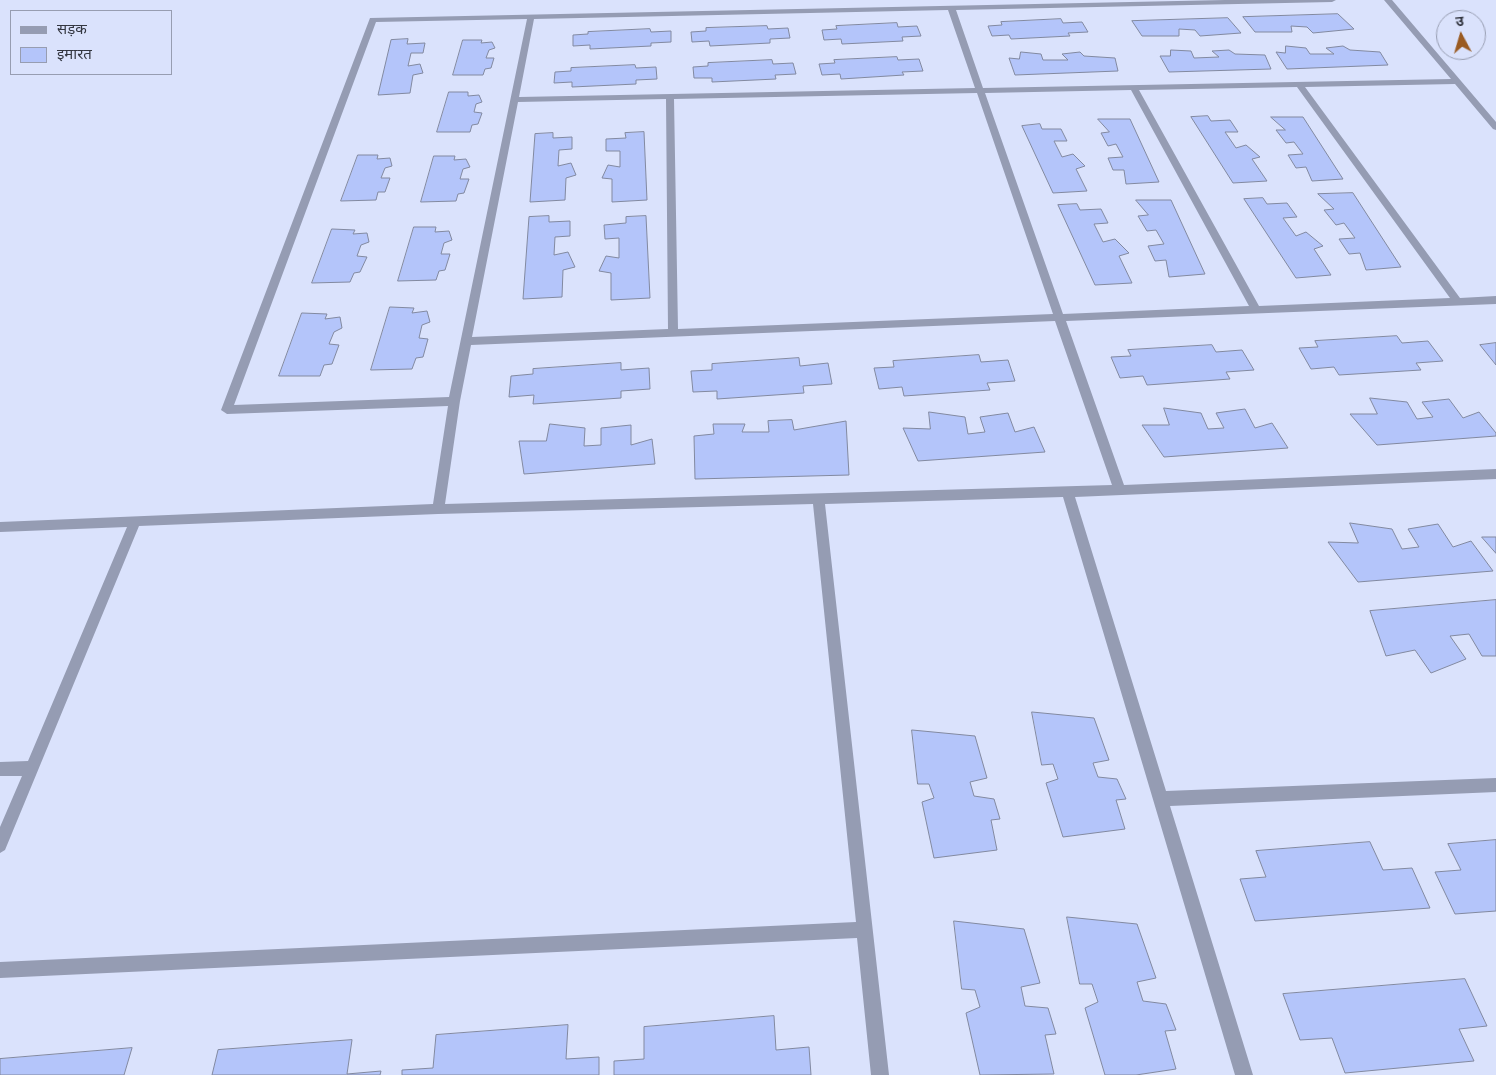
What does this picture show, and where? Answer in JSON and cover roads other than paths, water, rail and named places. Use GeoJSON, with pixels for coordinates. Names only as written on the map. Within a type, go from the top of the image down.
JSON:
{"type":"FeatureCollection","features":[{"type":"Feature","properties":{"kind":"street"},"geometry":{"type":"LineString","coordinates":[[454,402],[227,410],[373,20],[1332,0]]}},
{"type":"Feature","properties":{"kind":"street"},"geometry":{"type":"LineString","coordinates":[[1388,0],[1496,127]]}},
{"type":"Feature","properties":{"kind":"street"},"geometry":{"type":"LineString","coordinates":[[951,8],[1119,488]]}},
{"type":"Feature","properties":{"kind":"street"},"geometry":{"type":"LineString","coordinates":[[438,509],[454,402],[531,16]]}},
{"type":"Feature","properties":{"kind":"street"},"geometry":{"type":"LineString","coordinates":[[515,100],[1457,81]]}},
{"type":"Feature","properties":{"kind":"street"},"geometry":{"type":"LineString","coordinates":[[1300,85],[1458,302]]}},
{"type":"Feature","properties":{"kind":"street"},"geometry":{"type":"LineString","coordinates":[[1134,88],[1256,310]]}},
{"type":"Feature","properties":{"kind":"street"},"geometry":{"type":"LineString","coordinates":[[670,97],[673,333]]}},
{"type":"Feature","properties":{"kind":"street"},"geometry":{"type":"LineString","coordinates":[[467,342],[1496,300]]}},
{"type":"Feature","properties":{"kind":"street"},"geometry":{"type":"LineString","coordinates":[[0,527],[438,509],[1068,492],[1119,488],[1496,474]]}},
{"type":"Feature","properties":{"kind":"street"},"geometry":{"type":"LineString","coordinates":[[1068,492],[1244,1075]]}},
{"type":"Feature","properties":{"kind":"street"},"geometry":{"type":"LineString","coordinates":[[818,498],[880,1075]]}},
{"type":"Feature","properties":{"kind":"street"},"geometry":{"type":"LineString","coordinates":[[0,845],[134,522]]}},
{"type":"Feature","properties":{"kind":"street"},"geometry":{"type":"LineString","coordinates":[[0,769],[32,768]]}},
{"type":"Feature","properties":{"kind":"street"},"geometry":{"type":"LineString","coordinates":[[1161,799],[1496,785]]}},
{"type":"Feature","properties":{"kind":"street"},"geometry":{"type":"LineString","coordinates":[[0,970],[864,930]]}}]}
